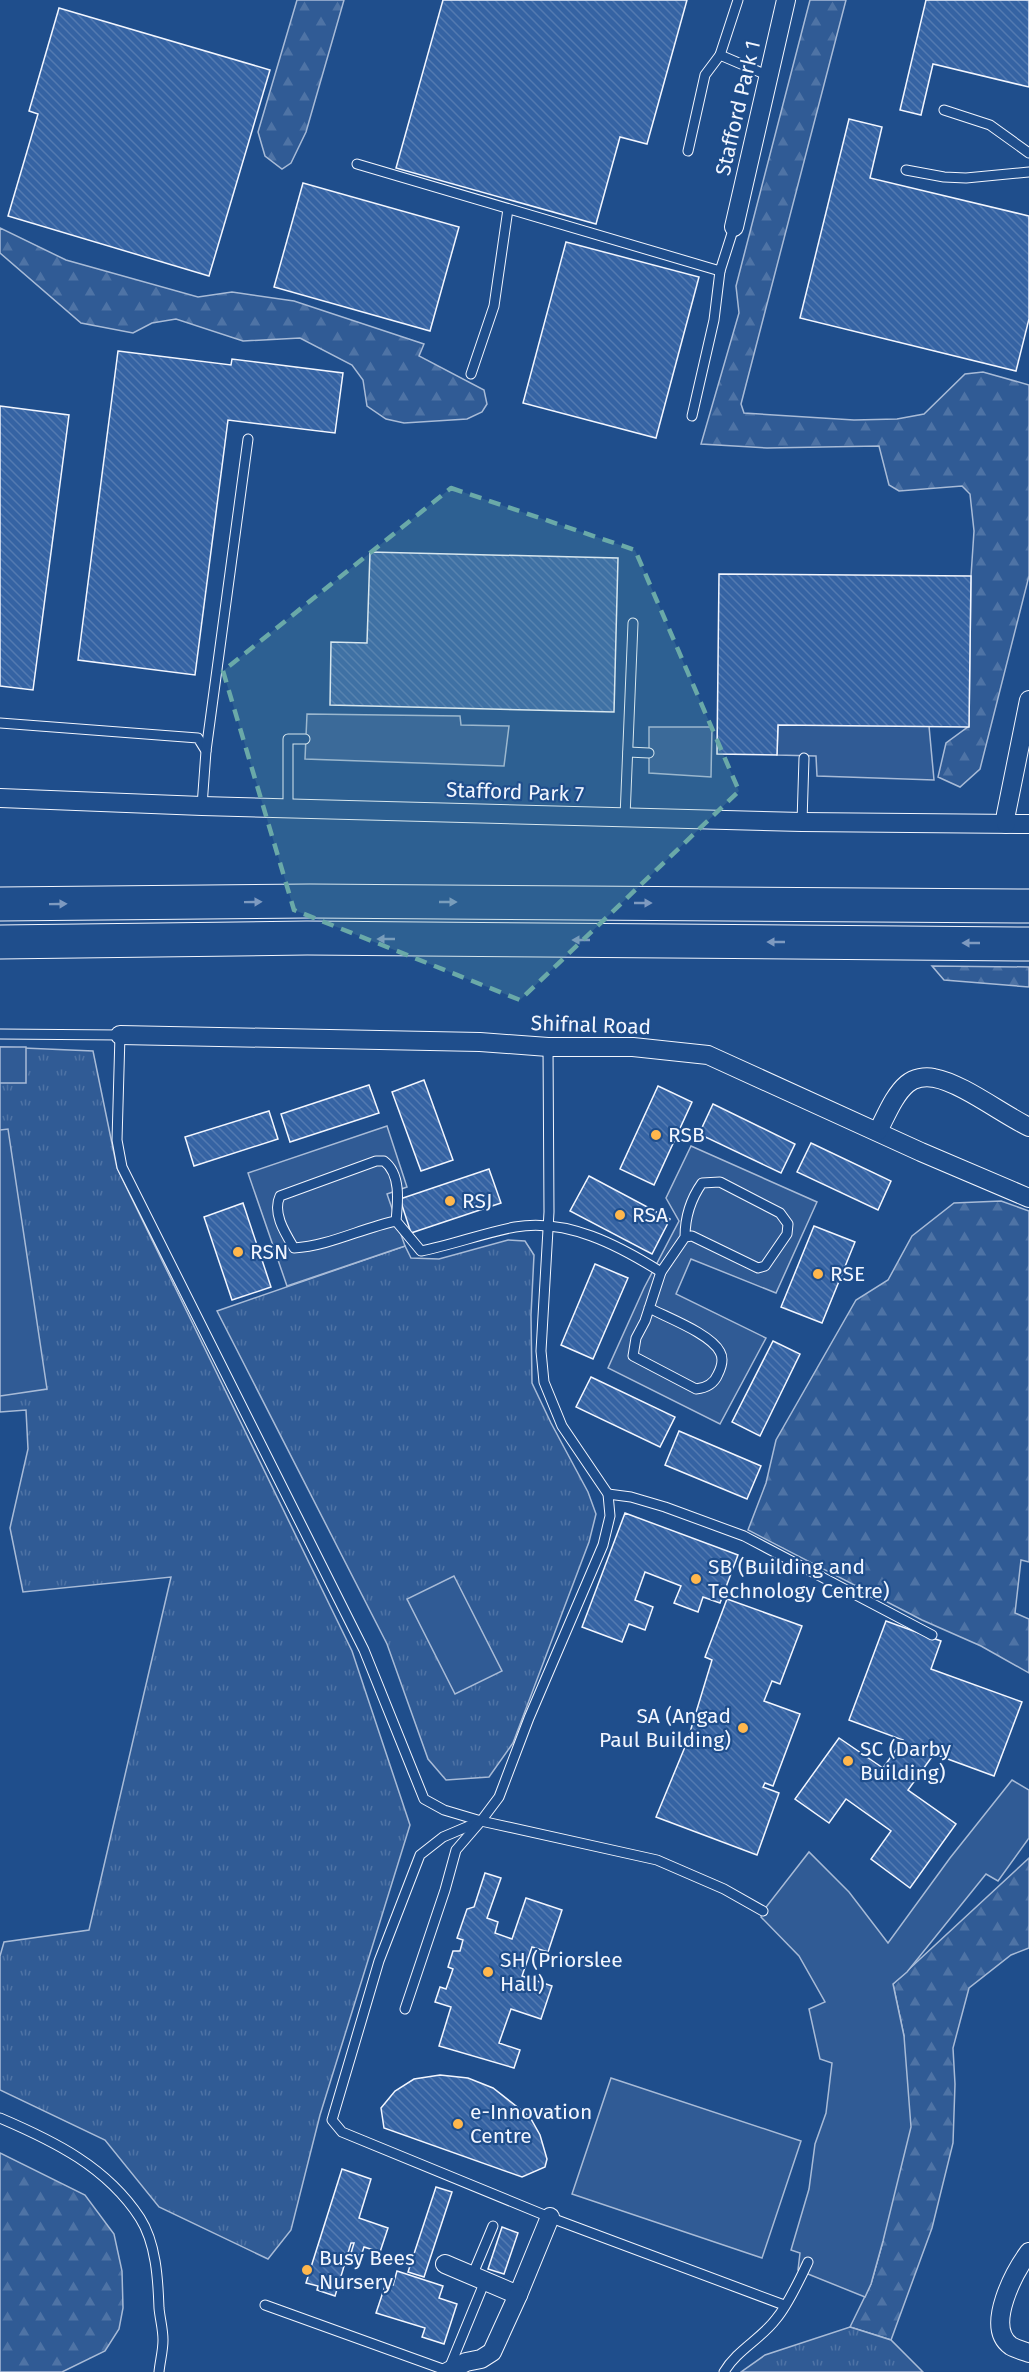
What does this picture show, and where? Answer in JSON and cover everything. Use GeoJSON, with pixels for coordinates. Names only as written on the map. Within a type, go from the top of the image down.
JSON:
{"type":"FeatureCollection","features":[{"type":"Feature","properties":{"kind":"highway"},"geometry":{"type":"LineString","coordinates":[[0,904],[322,902],[1029,906]]}},
{"type":"Feature","properties":{"kind":"highway"},"geometry":{"type":"LineString","coordinates":[[0,942],[319,939],[1029,944]]}},
{"type":"Feature","properties":{"kind":"street","name":"Stafford Park 1"},"geometry":{"type":"LineString","coordinates":[[734,227],[786,0]]}},
{"type":"Feature","properties":{"kind":"street"},"geometry":{"type":"LineString","coordinates":[[1006,824],[1005,814],[1029,700]]}},
{"type":"Feature","properties":{"kind":"street","name":"Stafford Park 7"},"geometry":{"type":"LineString","coordinates":[[0,798],[202,806],[802,822],[1029,824]]}},
{"type":"Feature","properties":{"kind":"street","name":"Shifnal Road"},"geometry":{"type":"LineString","coordinates":[[120,1035],[480,1042],[548,1047],[633,1047],[708,1055],[921,1152],[1029,1198]]}},
{"type":"Feature","properties":{"kind":"street"},"geometry":{"type":"LineString","coordinates":[[878,1131],[901,1091],[909,1083],[920,1078],[933,1078],[948,1083],[1029,1127]]}},
{"type":"Feature","properties":{"kind":"street"},"geometry":{"type":"LineString","coordinates":[[447,2372],[466,2361],[481,2359],[492,2352],[550,2217]]}},
{"type":"Feature","properties":{"kind":"street"},"geometry":{"type":"LineString","coordinates":[[1029,2252],[1006,2291],[1001,2322],[1004,2337],[1011,2346],[1029,2353]]}},
{"type":"Feature","properties":{"kind":"street"},"geometry":{"type":"LineString","coordinates":[[445,2264],[518,2295]]}},
{"type":"Feature","properties":{"kind":"lane"},"geometry":{"type":"LineString","coordinates":[[688,151],[705,75],[720,55],[738,0]]}},
{"type":"Feature","properties":{"kind":"lane"},"geometry":{"type":"LineString","coordinates":[[720,55],[769,76]]}},
{"type":"Feature","properties":{"kind":"lane"},"geometry":{"type":"LineString","coordinates":[[944,110],[990,125],[1029,153]]}},
{"type":"Feature","properties":{"kind":"lane"},"geometry":{"type":"LineString","coordinates":[[357,164],[720,271]]}},
{"type":"Feature","properties":{"kind":"lane"},"geometry":{"type":"LineString","coordinates":[[906,170],[944,177],[966,178],[1029,172]]}},
{"type":"Feature","properties":{"kind":"lane"},"geometry":{"type":"LineString","coordinates":[[471,374],[494,306],[508,209]]}},
{"type":"Feature","properties":{"kind":"lane"},"geometry":{"type":"LineString","coordinates":[[692,416],[714,320],[720,271],[734,227]]}},
{"type":"Feature","properties":{"kind":"lane"},"geometry":{"type":"LineString","coordinates":[[202,806],[206,752],[248,439]]}},
{"type":"Feature","properties":{"kind":"lane"},"geometry":{"type":"LineString","coordinates":[[626,817],[633,623]]}},
{"type":"Feature","properties":{"kind":"lane"},"geometry":{"type":"LineString","coordinates":[[0,723],[198,738],[206,752]]}},
{"type":"Feature","properties":{"kind":"lane"},"geometry":{"type":"LineString","coordinates":[[288,808],[288,739],[305,740]]}},
{"type":"Feature","properties":{"kind":"lane"},"geometry":{"type":"LineString","coordinates":[[628,752],[649,753]]}},
{"type":"Feature","properties":{"kind":"lane"},"geometry":{"type":"LineString","coordinates":[[802,822],[804,758]]}},
{"type":"Feature","properties":{"kind":"lane"},"geometry":{"type":"LineString","coordinates":[[0,1035],[120,1035],[117,1140],[122,1167],[364,1650],[424,1799],[444,1810],[482,1821],[657,1860],[724,1889],[763,1911]]}},
{"type":"Feature","properties":{"kind":"lane"},"geometry":{"type":"LineString","coordinates":[[405,2009],[456,1850],[482,1821],[498,1797],[603,1545],[610,1516],[608,1494],[562,1426],[544,1382],[541,1351],[548,1227],[548,1047]]}},
{"type":"Feature","properties":{"kind":"lane"},"geometry":{"type":"LineString","coordinates":[[396,1221],[329,1241],[294,1248],[283,1230],[276,1204],[280,1196],[376,1161],[384,1161],[391,1166],[394,1176],[398,1203],[396,1221],[420,1251],[515,1227],[537,1225],[582,1231],[662,1272]]}},
{"type":"Feature","properties":{"kind":"lane"},"geometry":{"type":"LineString","coordinates":[[649,1308],[712,1342],[721,1353],[723,1361],[717,1377],[705,1388],[696,1389],[633,1356],[636,1338],[662,1272],[685,1237],[685,1221],[694,1194],[702,1183],[720,1182],[780,1213],[788,1224],[787,1234],[770,1263],[759,1268],[701,1239],[692,1236],[685,1237]]}},
{"type":"Feature","properties":{"kind":"lane"},"geometry":{"type":"LineString","coordinates":[[608,1494],[631,1497],[665,1507],[744,1536],[932,1635]]}},
{"type":"Feature","properties":{"kind":"lane"},"geometry":{"type":"LineString","coordinates":[[482,1821],[443,1837],[420,1856],[379,1961],[332,2120],[342,2132],[550,2217],[784,2305]]}},
{"type":"Feature","properties":{"kind":"lane"},"geometry":{"type":"LineString","coordinates":[[0,2118],[46,2138],[85,2161],[107,2178],[141,2220],[155,2259],[158,2278],[163,2339],[159,2372]]}},
{"type":"Feature","properties":{"kind":"lane"},"geometry":{"type":"LineString","coordinates":[[265,2305],[447,2372],[479,2278],[493,2226]]}},
{"type":"Feature","properties":{"kind":"lane"},"geometry":{"type":"LineString","coordinates":[[724,2372],[740,2353],[776,2319],[808,2262]]}},
{"type":"Feature","properties":{"kind":"highlighted area"},"geometry":{"type":"Polygon","coordinates":[[[451,488],[635,550],[739,791],[520,1000],[294,910],[223,671],[451,488]]]}},
{"type":"Feature","properties":{"kind":"green space"},"geometry":{"type":"Polygon","coordinates":[[[297,0],[344,0],[306,132],[291,163],[282,169],[265,156],[258,132],[297,0]]]}},
{"type":"Feature","properties":{"kind":"green space"},"geometry":{"type":"Polygon","coordinates":[[[810,0],[846,0],[741,404],[744,413],[854,420],[897,419],[924,414],[965,374],[983,372],[1029,385],[1029,576],[980,769],[960,787],[938,777],[946,743],[969,726],[971,576],[974,531],[970,494],[962,486],[899,491],[889,485],[879,446],[767,448],[701,444],[739,313],[736,286],[810,0]]]}},
{"type":"Feature","properties":{"kind":"green space"},"geometry":{"type":"Polygon","coordinates":[[[0,228],[66,260],[198,297],[232,292],[294,301],[424,344],[419,356],[484,390],[487,404],[482,412],[467,419],[404,423],[386,419],[367,406],[363,380],[352,365],[300,338],[243,341],[176,319],[152,323],[133,333],[81,323],[0,253],[0,228]]]}},
{"type":"Feature","properties":{"kind":"green space"},"geometry":{"type":"Polygon","coordinates":[[[932,966],[1029,967],[1029,987],[944,980],[932,966]]]}},
{"type":"Feature","properties":{"kind":"green space"},"geometry":{"type":"Polygon","coordinates":[[[0,1047],[93,1051],[117,1168],[352,1651],[410,1825],[320,2115],[291,2230],[268,2259],[159,2207],[105,2140],[0,2090],[0,1956],[4,1942],[89,1930],[171,1577],[23,1592],[10,1528],[28,1449],[26,1410],[0,1412],[0,1047]]]}},
{"type":"Feature","properties":{"kind":"green space"},"geometry":{"type":"Polygon","coordinates":[[[1001,1201],[1029,1211],[1029,1562],[1021,1560],[1015,1613],[1029,1619],[1029,1673],[981,1646],[922,1620],[748,1530],[766,1483],[776,1440],[856,1300],[888,1280],[912,1236],[954,1203],[1001,1201]]]}},
{"type":"Feature","properties":{"kind":"green space"},"geometry":{"type":"Polygon","coordinates":[[[508,1240],[525,1241],[534,1255],[531,1315],[532,1383],[588,1492],[596,1514],[589,1542],[513,1743],[489,1777],[446,1780],[428,1759],[387,1644],[217,1311],[405,1246],[411,1258],[439,1259],[508,1240]]]}},
{"type":"Feature","properties":{"kind":"green space"},"geometry":{"type":"Polygon","coordinates":[[[1029,1858],[1029,1948],[1011,1955],[969,1988],[953,2048],[955,2084],[953,2143],[932,2228],[891,2340],[850,2327],[871,2284],[883,2241],[904,2036],[893,1984],[1029,1858]]]}},
{"type":"Feature","properties":{"kind":"green space"},"geometry":{"type":"Polygon","coordinates":[[[0,2153],[85,2195],[114,2234],[122,2271],[123,2308],[119,2329],[105,2351],[62,2372],[0,2372],[0,2153]]]}},
{"type":"Feature","properties":{"kind":"green space"},"geometry":{"type":"Polygon","coordinates":[[[850,2327],[891,2340],[923,2372],[741,2372],[765,2355],[850,2327]]]}},
{"type":"Feature","properties":{"kind":"shaded area"},"geometry":{"type":"Polygon","coordinates":[[[307,714],[460,716],[461,725],[509,726],[504,766],[305,759],[307,714]]]}},
{"type":"Feature","properties":{"kind":"shaded area"},"geometry":{"type":"Polygon","coordinates":[[[778,725],[929,726],[934,780],[817,776],[816,756],[777,755],[778,725]]]}},
{"type":"Feature","properties":{"kind":"shaded area"},"geometry":{"type":"Polygon","coordinates":[[[649,727],[712,727],[711,777],[649,773],[649,727]]]}},
{"type":"Feature","properties":{"kind":"shaded area"},"geometry":{"type":"Polygon","coordinates":[[[0,1047],[26,1047],[26,1083],[0,1083],[0,1047]]]}},
{"type":"Feature","properties":{"kind":"shaded area"},"geometry":{"type":"Polygon","coordinates":[[[387,1126],[407,1187],[387,1194],[405,1246],[287,1286],[248,1173],[387,1126]]]}},
{"type":"Feature","properties":{"kind":"shaded area"},"geometry":{"type":"Polygon","coordinates":[[[8,1129],[47,1389],[0,1396],[0,1130],[8,1129]]]}},
{"type":"Feature","properties":{"kind":"shaded area"},"geometry":{"type":"Polygon","coordinates":[[[691,1146],[817,1202],[776,1293],[691,1259],[676,1294],[766,1338],[720,1424],[608,1368],[644,1288],[679,1221],[666,1198],[691,1146]]]}},
{"type":"Feature","properties":{"kind":"shaded area"},"geometry":{"type":"Polygon","coordinates":[[[454,1576],[502,1671],[455,1694],[407,1599],[454,1576]]]}},
{"type":"Feature","properties":{"kind":"shaded area"},"geometry":{"type":"Polygon","coordinates":[[[1012,1780],[1029,1790],[1029,1838],[998,1881],[986,1874],[907,1972],[893,1984],[904,2036],[911,2127],[883,2241],[865,2297],[798,2270],[800,2253],[791,2250],[809,2189],[815,2144],[826,2113],[832,2063],[820,2059],[809,2009],[825,2002],[799,1956],[761,1917],[763,1911],[809,1852],[849,1892],[888,1943],[950,1858],[1012,1780]]]}},
{"type":"Feature","properties":{"kind":"shaded area"},"geometry":{"type":"Polygon","coordinates":[[[611,2078],[801,2141],[762,2258],[572,2194],[611,2078]]]}},
{"type":"Feature","properties":{"kind":"building"},"geometry":{"type":"Polygon","coordinates":[[[443,0],[687,0],[647,144],[620,137],[596,224],[396,168],[443,0]]]}},
{"type":"Feature","properties":{"kind":"building"},"geometry":{"type":"Polygon","coordinates":[[[926,0],[1029,0],[1029,87],[933,64],[921,115],[900,110],[926,0]]]}},
{"type":"Feature","properties":{"kind":"building"},"geometry":{"type":"Polygon","coordinates":[[[59,8],[270,70],[209,276],[8,216],[38,114],[29,111],[59,8]]]}},
{"type":"Feature","properties":{"kind":"building"},"geometry":{"type":"Polygon","coordinates":[[[849,119],[882,127],[870,178],[1029,216],[1029,319],[1016,371],[800,318],[849,119]]]}},
{"type":"Feature","properties":{"kind":"building"},"geometry":{"type":"Polygon","coordinates":[[[303,183],[459,227],[430,331],[274,287],[303,183]]]}},
{"type":"Feature","properties":{"kind":"building"},"geometry":{"type":"Polygon","coordinates":[[[566,242],[699,277],[656,438],[523,403],[566,242]]]}},
{"type":"Feature","properties":{"kind":"building"},"geometry":{"type":"Polygon","coordinates":[[[118,351],[231,365],[232,359],[343,373],[335,433],[228,420],[195,675],[78,660],[118,351]]]}},
{"type":"Feature","properties":{"kind":"building"},"geometry":{"type":"Polygon","coordinates":[[[0,406],[69,415],[33,690],[0,686],[0,406]]]}},
{"type":"Feature","properties":{"kind":"building"},"geometry":{"type":"Polygon","coordinates":[[[370,552],[618,558],[614,712],[330,705],[331,642],[367,643],[370,552]]]}},
{"type":"Feature","properties":{"kind":"building"},"geometry":{"type":"Polygon","coordinates":[[[719,574],[971,576],[969,727],[778,725],[777,755],[717,754],[719,574]]]}},
{"type":"Feature","properties":{"kind":"building"},"geometry":{"type":"Polygon","coordinates":[[[424,1080],[453,1160],[421,1171],[392,1092],[424,1080]]]}},
{"type":"Feature","properties":{"kind":"building"},"geometry":{"type":"Polygon","coordinates":[[[369,1085],[379,1113],[290,1142],[281,1114],[369,1085]]]}},
{"type":"Feature","properties":{"kind":"building","name":"RSB"},"geometry":{"type":"Polygon","coordinates":[[[658,1086],[692,1102],[654,1185],[620,1169],[658,1086]]]}},
{"type":"Feature","properties":{"kind":"building"},"geometry":{"type":"Polygon","coordinates":[[[713,1104],[795,1144],[781,1173],[699,1134],[713,1104]]]}},
{"type":"Feature","properties":{"kind":"building"},"geometry":{"type":"Polygon","coordinates":[[[269,1111],[278,1139],[194,1166],[185,1137],[269,1111]]]}},
{"type":"Feature","properties":{"kind":"building"},"geometry":{"type":"Polygon","coordinates":[[[811,1143],[891,1181],[878,1210],[797,1172],[811,1143]]]}},
{"type":"Feature","properties":{"kind":"building","name":"RSJ"},"geometry":{"type":"Polygon","coordinates":[[[489,1169],[501,1203],[411,1233],[400,1199],[489,1169]]]}},
{"type":"Feature","properties":{"kind":"building","name":"RSA"},"geometry":{"type":"Polygon","coordinates":[[[589,1176],[670,1219],[652,1254],[570,1211],[589,1176]]]}},
{"type":"Feature","properties":{"kind":"building","name":"RSN"},"geometry":{"type":"Polygon","coordinates":[[[243,1203],[271,1287],[232,1300],[204,1217],[243,1203]]]}},
{"type":"Feature","properties":{"kind":"building","name":"RSE"},"geometry":{"type":"Polygon","coordinates":[[[814,1226],[855,1242],[822,1323],[781,1307],[814,1226]]]}},
{"type":"Feature","properties":{"kind":"building"},"geometry":{"type":"Polygon","coordinates":[[[595,1264],[628,1278],[593,1359],[561,1345],[595,1264]]]}},
{"type":"Feature","properties":{"kind":"building"},"geometry":{"type":"Polygon","coordinates":[[[773,1341],[800,1354],[760,1436],[732,1422],[773,1341]]]}},
{"type":"Feature","properties":{"kind":"building"},"geometry":{"type":"Polygon","coordinates":[[[591,1377],[675,1417],[660,1447],[576,1407],[591,1377]]]}},
{"type":"Feature","properties":{"kind":"building"},"geometry":{"type":"Polygon","coordinates":[[[679,1431],[761,1466],[747,1499],[665,1465],[679,1431]]]}},
{"type":"Feature","properties":{"kind":"building","name":"SB (Building and Technology Centre)"},"geometry":{"type":"Polygon","coordinates":[[[625,1513],[738,1555],[720,1603],[703,1597],[698,1612],[674,1603],[681,1586],[645,1572],[635,1600],[653,1607],[645,1630],[629,1624],[622,1642],[582,1627],[625,1513]]]}},
{"type":"Feature","properties":{"kind":"building","name":"SA (Angad Paul Building)"},"geometry":{"type":"Polygon","coordinates":[[[727,1599],[802,1626],[780,1684],[772,1681],[764,1701],[800,1714],[773,1786],[765,1783],[763,1787],[779,1793],[757,1855],[656,1817],[687,1742],[712,1660],[705,1657],[727,1599]]]}},
{"type":"Feature","properties":{"kind":"building","name":"SC (Darby Building)"},"geometry":{"type":"Polygon","coordinates":[[[886,1621],[941,1641],[931,1669],[1022,1702],[994,1776],[934,1754],[908,1790],[956,1824],[910,1888],[871,1859],[891,1831],[846,1799],[829,1823],[795,1799],[839,1738],[883,1768],[903,1740],[849,1720],[886,1621]]]}},
{"type":"Feature","properties":{"kind":"building","name":"SH (Priorslee Hall)"},"geometry":{"type":"Polygon","coordinates":[[[485,1873],[501,1878],[487,1918],[498,1922],[495,1933],[512,1939],[526,1898],[562,1910],[548,1952],[532,1947],[522,1976],[552,1986],[541,2019],[511,2009],[499,2043],[520,2050],[514,2068],[439,2046],[451,2007],[435,2002],[440,1987],[446,1989],[453,1969],[448,1967],[453,1951],[460,1951],[463,1940],[457,1938],[467,1909],[474,1907],[485,1873]]]}},
{"type":"Feature","properties":{"kind":"building","name":"e-Innovation Centre"},"geometry":{"type":"Polygon","coordinates":[[[440,2075],[468,2078],[493,2088],[525,2113],[540,2135],[547,2159],[545,2167],[522,2177],[384,2128],[381,2108],[395,2091],[414,2079],[440,2075]]]}},
{"type":"Feature","properties":{"kind":"building"},"geometry":{"type":"Polygon","coordinates":[[[342,2169],[371,2179],[359,2218],[388,2228],[380,2252],[364,2247],[361,2256],[351,2253],[354,2243],[351,2243],[335,2296],[317,2290],[318,2286],[306,2283],[342,2169]]]}},
{"type":"Feature","properties":{"kind":"building"},"geometry":{"type":"Polygon","coordinates":[[[436,2187],[452,2192],[424,2277],[408,2272],[436,2187]]]}},
{"type":"Feature","properties":{"kind":"building"},"geometry":{"type":"Polygon","coordinates":[[[502,2227],[518,2233],[504,2274],[488,2269],[502,2227]]]}},
{"type":"Feature","properties":{"kind":"building"},"geometry":{"type":"Polygon","coordinates":[[[397,2271],[443,2286],[439,2298],[457,2304],[444,2344],[422,2337],[425,2328],[376,2313],[386,2283],[393,2285],[397,2271]]]}},
{"type":"Feature","properties":{"kind":"place","name":"RSB"},"geometry":{"type":"Point","coordinates":[656,1135]}},
{"type":"Feature","properties":{"kind":"place","name":"RSJ"},"geometry":{"type":"Point","coordinates":[450,1201]}},
{"type":"Feature","properties":{"kind":"place","name":"RSA"},"geometry":{"type":"Point","coordinates":[620,1215]}},
{"type":"Feature","properties":{"kind":"place","name":"RSN"},"geometry":{"type":"Point","coordinates":[238,1252]}},
{"type":"Feature","properties":{"kind":"place","name":"RSE"},"geometry":{"type":"Point","coordinates":[818,1274]}},
{"type":"Feature","properties":{"kind":"place","name":"SB (Building and Technology Centre)"},"geometry":{"type":"Point","coordinates":[696,1579]}},
{"type":"Feature","properties":{"kind":"place","name":"SA (Angad Paul Building)"},"geometry":{"type":"Point","coordinates":[743,1728]}},
{"type":"Feature","properties":{"kind":"place","name":"SC (Darby Building)"},"geometry":{"type":"Point","coordinates":[848,1761]}},
{"type":"Feature","properties":{"kind":"place","name":"SH (Priorslee Hall)"},"geometry":{"type":"Point","coordinates":[488,1972]}},
{"type":"Feature","properties":{"kind":"place","name":"e-Innovation Centre"},"geometry":{"type":"Point","coordinates":[458,2124]}},
{"type":"Feature","properties":{"kind":"place","name":"Busy Bees Nursery"},"geometry":{"type":"Point","coordinates":[307,2270]}}]}
